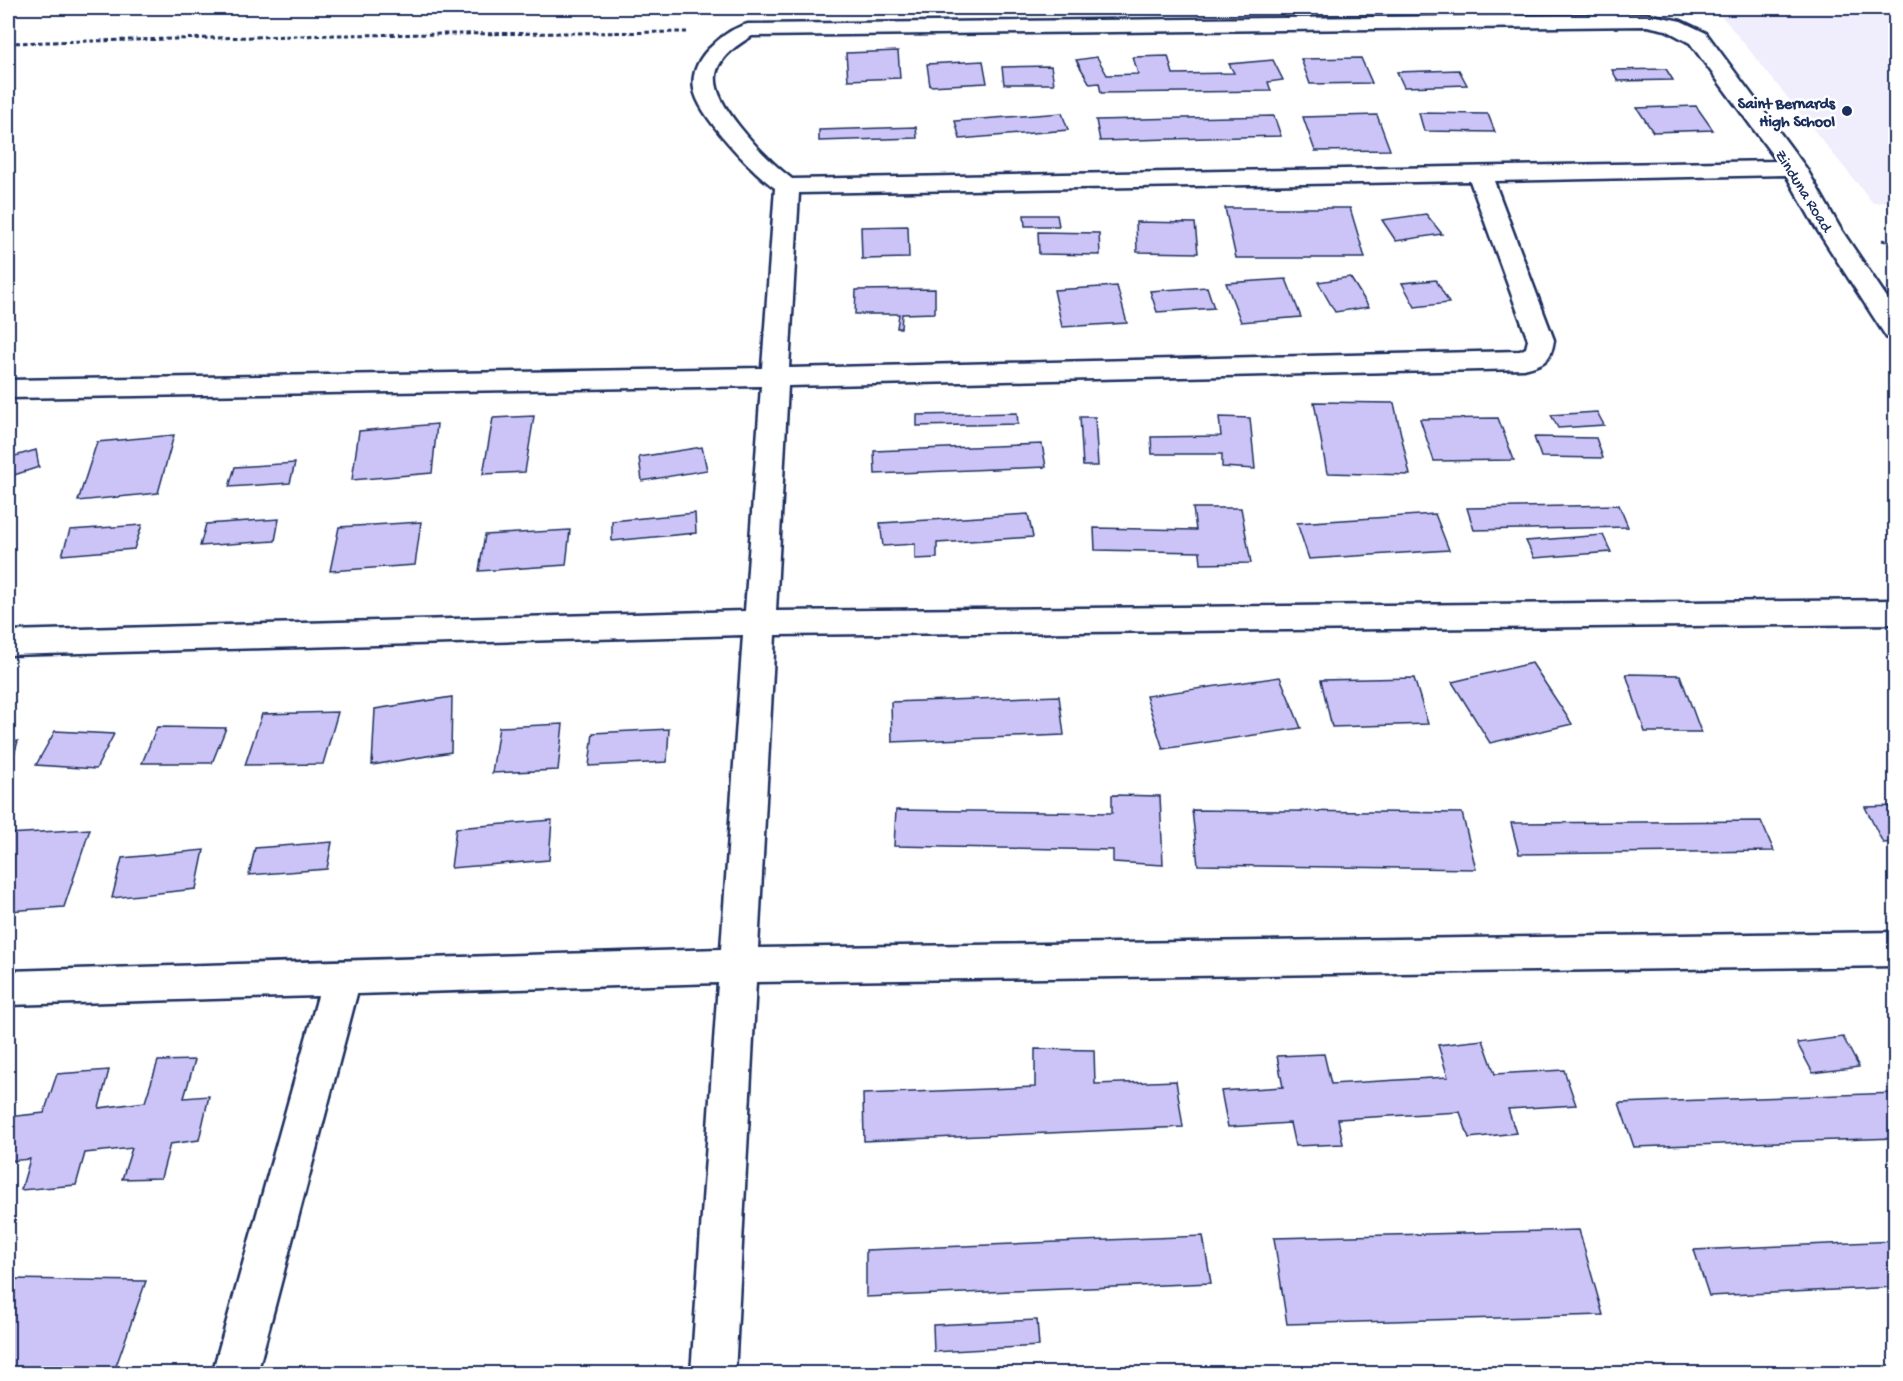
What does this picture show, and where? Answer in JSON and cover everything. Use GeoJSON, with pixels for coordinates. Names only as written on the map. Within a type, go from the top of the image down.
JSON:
{"type":"FeatureCollection","features":[{"type":"Feature","properties":{"kind":"street","name":"Zinduna Road"},"geometry":{"type":"LineString","coordinates":[[748,30],[1647,20],[1667,22],[1698,38],[1794,168],[1828,228],[1896,332]]}},
{"type":"Feature","properties":{"kind":"street"},"geometry":{"type":"LineString","coordinates":[[748,30],[726,42],[715,54],[707,67],[705,89],[715,108],[762,169],[787,186],[1794,168]]}},
{"type":"Feature","properties":{"kind":"street"},"geometry":{"type":"LineString","coordinates":[[8,389],[774,377],[1524,360],[1539,353],[1541,340],[1480,175]]}},
{"type":"Feature","properties":{"kind":"street"},"geometry":{"type":"LineString","coordinates":[[713,1374],[740,965],[758,622],[787,186]]}},
{"type":"Feature","properties":{"kind":"street"},"geometry":{"type":"LineString","coordinates":[[8,644],[758,622],[1896,612]]}},
{"type":"Feature","properties":{"kind":"street"},"geometry":{"type":"LineString","coordinates":[[8,988],[740,965],[1896,949]]}},
{"type":"Feature","properties":{"kind":"street"},"geometry":{"type":"LineString","coordinates":[[234,1374],[342,979]]}},
{"type":"Feature","properties":{"kind":"path"},"geometry":{"type":"LineString","coordinates":[[8,43],[337,35],[748,30]]}},
{"type":"Feature","properties":{"kind":"shaded area","name":"Saint Bernards High School"},"geometry":{"type":"Polygon","coordinates":[[[1712,8],[1895,8],[1895,201],[1873,203],[1725,20],[1712,8]]]}},
{"type":"Feature","properties":{"kind":"building"},"geometry":{"type":"Polygon","coordinates":[[[898,51],[900,78],[848,80],[846,53],[898,51]]]}},
{"type":"Feature","properties":{"kind":"building"},"geometry":{"type":"Polygon","coordinates":[[[1168,56],[1173,74],[1234,73],[1229,64],[1273,60],[1283,80],[1268,82],[1271,91],[1101,93],[1099,83],[1090,84],[1076,60],[1097,57],[1107,75],[1138,74],[1133,57],[1168,56]]]}},
{"type":"Feature","properties":{"kind":"building"},"geometry":{"type":"Polygon","coordinates":[[[1361,58],[1372,83],[1310,84],[1301,59],[1361,58]]]}},
{"type":"Feature","properties":{"kind":"building"},"geometry":{"type":"Polygon","coordinates":[[[983,61],[987,83],[930,86],[927,64],[983,61]]]}},
{"type":"Feature","properties":{"kind":"building"},"geometry":{"type":"Polygon","coordinates":[[[1051,66],[1054,84],[1004,84],[1002,67],[1051,66]]]}},
{"type":"Feature","properties":{"kind":"building"},"geometry":{"type":"Polygon","coordinates":[[[1666,69],[1673,80],[1618,81],[1612,70],[1666,69]]]}},
{"type":"Feature","properties":{"kind":"building"},"geometry":{"type":"Polygon","coordinates":[[[1459,70],[1467,85],[1404,87],[1397,72],[1459,70]]]}},
{"type":"Feature","properties":{"kind":"building"},"geometry":{"type":"Polygon","coordinates":[[[1696,106],[1713,130],[1653,132],[1637,108],[1696,106]]]}},
{"type":"Feature","properties":{"kind":"building"},"geometry":{"type":"Polygon","coordinates":[[[1062,113],[1068,130],[960,139],[955,121],[1062,113]]]}},
{"type":"Feature","properties":{"kind":"building"},"geometry":{"type":"Polygon","coordinates":[[[1419,113],[1488,114],[1495,132],[1424,131],[1419,113]]]}},
{"type":"Feature","properties":{"kind":"building"},"geometry":{"type":"Polygon","coordinates":[[[1377,115],[1390,150],[1315,151],[1303,117],[1377,115]]]}},
{"type":"Feature","properties":{"kind":"building"},"geometry":{"type":"Polygon","coordinates":[[[1274,116],[1281,136],[1100,141],[1096,120],[1274,116]]]}},
{"type":"Feature","properties":{"kind":"building"},"geometry":{"type":"Polygon","coordinates":[[[916,127],[917,138],[819,141],[819,130],[916,127]]]}},
{"type":"Feature","properties":{"kind":"building"},"geometry":{"type":"Polygon","coordinates":[[[1225,208],[1350,208],[1365,258],[1236,258],[1225,208]]]}},
{"type":"Feature","properties":{"kind":"building"},"geometry":{"type":"Polygon","coordinates":[[[1426,214],[1442,234],[1396,241],[1382,220],[1426,214]]]}},
{"type":"Feature","properties":{"kind":"building"},"geometry":{"type":"Polygon","coordinates":[[[1024,215],[1057,215],[1059,226],[1025,226],[1024,215]]]}},
{"type":"Feature","properties":{"kind":"building"},"geometry":{"type":"Polygon","coordinates":[[[1136,222],[1195,223],[1198,253],[1137,252],[1136,222]]]}},
{"type":"Feature","properties":{"kind":"building"},"geometry":{"type":"Polygon","coordinates":[[[908,226],[909,258],[862,259],[861,227],[908,226]]]}},
{"type":"Feature","properties":{"kind":"building"},"geometry":{"type":"Polygon","coordinates":[[[1038,232],[1099,233],[1100,255],[1039,254],[1038,232]]]}},
{"type":"Feature","properties":{"kind":"building"},"geometry":{"type":"Polygon","coordinates":[[[1350,277],[1369,307],[1335,312],[1318,282],[1350,277]]]}},
{"type":"Feature","properties":{"kind":"building"},"geometry":{"type":"Polygon","coordinates":[[[1286,279],[1301,317],[1241,322],[1226,283],[1286,279]]]}},
{"type":"Feature","properties":{"kind":"building"},"geometry":{"type":"Polygon","coordinates":[[[1436,280],[1449,303],[1415,307],[1402,283],[1436,280]]]}},
{"type":"Feature","properties":{"kind":"building"},"geometry":{"type":"Polygon","coordinates":[[[1117,286],[1127,323],[1062,327],[1054,290],[1117,286]]]}},
{"type":"Feature","properties":{"kind":"building"},"geometry":{"type":"Polygon","coordinates":[[[1207,287],[1214,308],[1157,312],[1150,291],[1207,287]]]}},
{"type":"Feature","properties":{"kind":"building"},"geometry":{"type":"Polygon","coordinates":[[[935,289],[935,313],[902,314],[901,328],[897,328],[899,314],[855,314],[856,290],[935,289]]]}},
{"type":"Feature","properties":{"kind":"building"},"geometry":{"type":"Polygon","coordinates":[[[1314,402],[1394,403],[1410,475],[1327,473],[1314,402]]]}},
{"type":"Feature","properties":{"kind":"building"},"geometry":{"type":"Polygon","coordinates":[[[1597,412],[1604,425],[1558,428],[1551,415],[1597,412]]]}},
{"type":"Feature","properties":{"kind":"building"},"geometry":{"type":"Polygon","coordinates":[[[1017,413],[1018,424],[917,426],[917,415],[1017,413]]]}},
{"type":"Feature","properties":{"kind":"building"},"geometry":{"type":"Polygon","coordinates":[[[534,416],[525,472],[483,474],[493,418],[534,416]]]}},
{"type":"Feature","properties":{"kind":"building"},"geometry":{"type":"Polygon","coordinates":[[[1080,417],[1095,417],[1098,466],[1083,466],[1080,417]]]}},
{"type":"Feature","properties":{"kind":"building"},"geometry":{"type":"Polygon","coordinates":[[[1219,417],[1250,418],[1255,469],[1222,467],[1222,454],[1152,454],[1151,437],[1221,436],[1219,417]]]}},
{"type":"Feature","properties":{"kind":"building"},"geometry":{"type":"Polygon","coordinates":[[[1498,418],[1514,460],[1434,461],[1420,419],[1498,418]]]}},
{"type":"Feature","properties":{"kind":"building"},"geometry":{"type":"Polygon","coordinates":[[[437,424],[432,473],[352,480],[359,431],[437,424]]]}},
{"type":"Feature","properties":{"kind":"building"},"geometry":{"type":"Polygon","coordinates":[[[174,435],[158,493],[78,501],[97,442],[174,435]]]}},
{"type":"Feature","properties":{"kind":"building"},"geometry":{"type":"Polygon","coordinates":[[[1534,437],[1596,438],[1603,458],[1541,457],[1534,437]]]}},
{"type":"Feature","properties":{"kind":"building"},"geometry":{"type":"Polygon","coordinates":[[[1042,444],[1046,467],[875,474],[874,451],[1042,444]]]}},
{"type":"Feature","properties":{"kind":"building"},"geometry":{"type":"Polygon","coordinates":[[[702,447],[707,470],[642,481],[639,457],[702,447]]]}},
{"type":"Feature","properties":{"kind":"building"},"geometry":{"type":"Polygon","coordinates":[[[36,450],[39,467],[8,477],[8,458],[36,450]]]}},
{"type":"Feature","properties":{"kind":"building"},"geometry":{"type":"Polygon","coordinates":[[[295,463],[290,483],[229,487],[235,467],[295,463]]]}},
{"type":"Feature","properties":{"kind":"building"},"geometry":{"type":"Polygon","coordinates":[[[1619,505],[1628,527],[1474,530],[1467,508],[1619,505]]]}},
{"type":"Feature","properties":{"kind":"building"},"geometry":{"type":"Polygon","coordinates":[[[1193,508],[1241,508],[1251,563],[1201,564],[1200,552],[1095,550],[1094,528],[1196,530],[1193,508]]]}},
{"type":"Feature","properties":{"kind":"building"},"geometry":{"type":"Polygon","coordinates":[[[695,513],[696,533],[612,541],[612,521],[695,513]]]}},
{"type":"Feature","properties":{"kind":"building"},"geometry":{"type":"Polygon","coordinates":[[[1028,514],[1033,537],[937,543],[937,558],[915,559],[915,544],[883,546],[880,523],[1028,514]]]}},
{"type":"Feature","properties":{"kind":"building"},"geometry":{"type":"Polygon","coordinates":[[[1435,514],[1449,550],[1309,559],[1297,523],[1435,514]]]}},
{"type":"Feature","properties":{"kind":"building"},"geometry":{"type":"Polygon","coordinates":[[[279,519],[275,541],[200,546],[206,524],[279,519]]]}},
{"type":"Feature","properties":{"kind":"building"},"geometry":{"type":"Polygon","coordinates":[[[421,522],[415,565],[330,571],[339,527],[421,522]]]}},
{"type":"Feature","properties":{"kind":"building"},"geometry":{"type":"Polygon","coordinates":[[[142,525],[134,549],[62,555],[70,530],[142,525]]]}},
{"type":"Feature","properties":{"kind":"building"},"geometry":{"type":"Polygon","coordinates":[[[570,530],[566,565],[479,571],[485,535],[570,530]]]}},
{"type":"Feature","properties":{"kind":"building"},"geometry":{"type":"Polygon","coordinates":[[[1603,535],[1611,552],[1534,558],[1526,541],[1603,535]]]}},
{"type":"Feature","properties":{"kind":"building"},"geometry":{"type":"Polygon","coordinates":[[[1532,663],[1572,724],[1490,743],[1452,682],[1532,663]]]}},
{"type":"Feature","properties":{"kind":"building"},"geometry":{"type":"Polygon","coordinates":[[[1626,674],[1680,675],[1701,732],[1645,732],[1626,674]]]}},
{"type":"Feature","properties":{"kind":"building"},"geometry":{"type":"Polygon","coordinates":[[[1280,677],[1301,728],[1163,749],[1146,696],[1280,677]]]}},
{"type":"Feature","properties":{"kind":"building"},"geometry":{"type":"Polygon","coordinates":[[[1414,678],[1428,724],[1332,727],[1321,680],[1414,678]]]}},
{"type":"Feature","properties":{"kind":"building"},"geometry":{"type":"Polygon","coordinates":[[[1059,696],[1064,735],[892,742],[891,702],[1059,696]]]}},
{"type":"Feature","properties":{"kind":"building"},"geometry":{"type":"Polygon","coordinates":[[[452,697],[451,752],[372,765],[375,709],[452,697]]]}},
{"type":"Feature","properties":{"kind":"building"},"geometry":{"type":"Polygon","coordinates":[[[338,712],[323,764],[245,765],[262,714],[338,712]]]}},
{"type":"Feature","properties":{"kind":"building"},"geometry":{"type":"Polygon","coordinates":[[[563,724],[558,770],[492,773],[499,727],[563,724]]]}},
{"type":"Feature","properties":{"kind":"building"},"geometry":{"type":"Polygon","coordinates":[[[157,727],[226,728],[212,763],[142,763],[157,727]]]}},
{"type":"Feature","properties":{"kind":"building"},"geometry":{"type":"Polygon","coordinates":[[[669,729],[667,762],[589,766],[593,733],[669,729]]]}},
{"type":"Feature","properties":{"kind":"building"},"geometry":{"type":"Polygon","coordinates":[[[55,731],[114,734],[96,769],[36,765],[55,731]]]}},
{"type":"Feature","properties":{"kind":"building"},"geometry":{"type":"Polygon","coordinates":[[[18,741],[9,772],[8,772],[8,742],[18,741]]]}},
{"type":"Feature","properties":{"kind":"building"},"geometry":{"type":"Polygon","coordinates":[[[1112,795],[1160,796],[1163,865],[1113,862],[1113,850],[894,846],[896,810],[1112,813],[1112,795]]]}},
{"type":"Feature","properties":{"kind":"building"},"geometry":{"type":"Polygon","coordinates":[[[1896,806],[1896,842],[1883,843],[1865,807],[1896,806]]]}},
{"type":"Feature","properties":{"kind":"building"},"geometry":{"type":"Polygon","coordinates":[[[1192,810],[1462,813],[1476,869],[1198,865],[1192,810]]]}},
{"type":"Feature","properties":{"kind":"building"},"geometry":{"type":"Polygon","coordinates":[[[552,820],[549,860],[451,868],[456,828],[552,820]]]}},
{"type":"Feature","properties":{"kind":"building"},"geometry":{"type":"Polygon","coordinates":[[[1761,821],[1774,851],[1519,854],[1511,823],[1761,821]]]}},
{"type":"Feature","properties":{"kind":"building"},"geometry":{"type":"Polygon","coordinates":[[[90,829],[64,907],[8,911],[8,834],[90,829]]]}},
{"type":"Feature","properties":{"kind":"building"},"geometry":{"type":"Polygon","coordinates":[[[332,842],[327,869],[249,875],[255,848],[332,842]]]}},
{"type":"Feature","properties":{"kind":"building"},"geometry":{"type":"Polygon","coordinates":[[[204,850],[196,889],[112,898],[122,858],[204,850]]]}},
{"type":"Feature","properties":{"kind":"building"},"geometry":{"type":"Polygon","coordinates":[[[1843,1037],[1859,1067],[1813,1073],[1797,1043],[1843,1037]]]}},
{"type":"Feature","properties":{"kind":"building"},"geometry":{"type":"Polygon","coordinates":[[[1483,1040],[1495,1074],[1564,1070],[1576,1105],[1508,1109],[1516,1133],[1469,1138],[1460,1112],[1338,1119],[1343,1144],[1295,1146],[1290,1123],[1228,1127],[1221,1091],[1283,1087],[1277,1056],[1324,1054],[1331,1084],[1448,1077],[1438,1045],[1483,1040]]]}},
{"type":"Feature","properties":{"kind":"building"},"geometry":{"type":"Polygon","coordinates":[[[1035,1049],[1094,1050],[1095,1084],[1176,1081],[1183,1127],[864,1141],[863,1094],[1035,1087],[1035,1049]]]}},
{"type":"Feature","properties":{"kind":"building"},"geometry":{"type":"Polygon","coordinates":[[[195,1060],[184,1098],[209,1096],[199,1140],[170,1144],[161,1178],[122,1179],[132,1148],[85,1153],[76,1185],[21,1190],[30,1159],[8,1161],[8,1117],[44,1113],[57,1074],[109,1070],[99,1108],[145,1102],[158,1061],[195,1060]]]}},
{"type":"Feature","properties":{"kind":"building"},"geometry":{"type":"Polygon","coordinates":[[[1896,1093],[1896,1138],[1634,1147],[1619,1103],[1896,1093]]]}},
{"type":"Feature","properties":{"kind":"building"},"geometry":{"type":"Polygon","coordinates":[[[1579,1230],[1603,1315],[1287,1324],[1274,1238],[1579,1230]]]}},
{"type":"Feature","properties":{"kind":"building"},"geometry":{"type":"Polygon","coordinates":[[[1203,1236],[1211,1283],[866,1297],[866,1250],[1203,1236]]]}},
{"type":"Feature","properties":{"kind":"building"},"geometry":{"type":"Polygon","coordinates":[[[1896,1241],[1896,1287],[1709,1296],[1694,1250],[1896,1241]]]}},
{"type":"Feature","properties":{"kind":"building"},"geometry":{"type":"Polygon","coordinates":[[[8,1279],[146,1281],[115,1369],[8,1367],[8,1279]]]}},
{"type":"Feature","properties":{"kind":"building"},"geometry":{"type":"Polygon","coordinates":[[[1037,1320],[1039,1346],[934,1352],[933,1325],[1037,1320]]]}},
{"type":"Feature","properties":{"kind":"place","name":"Saint Bernards High School"},"geometry":{"type":"Point","coordinates":[1847,111]}}]}
